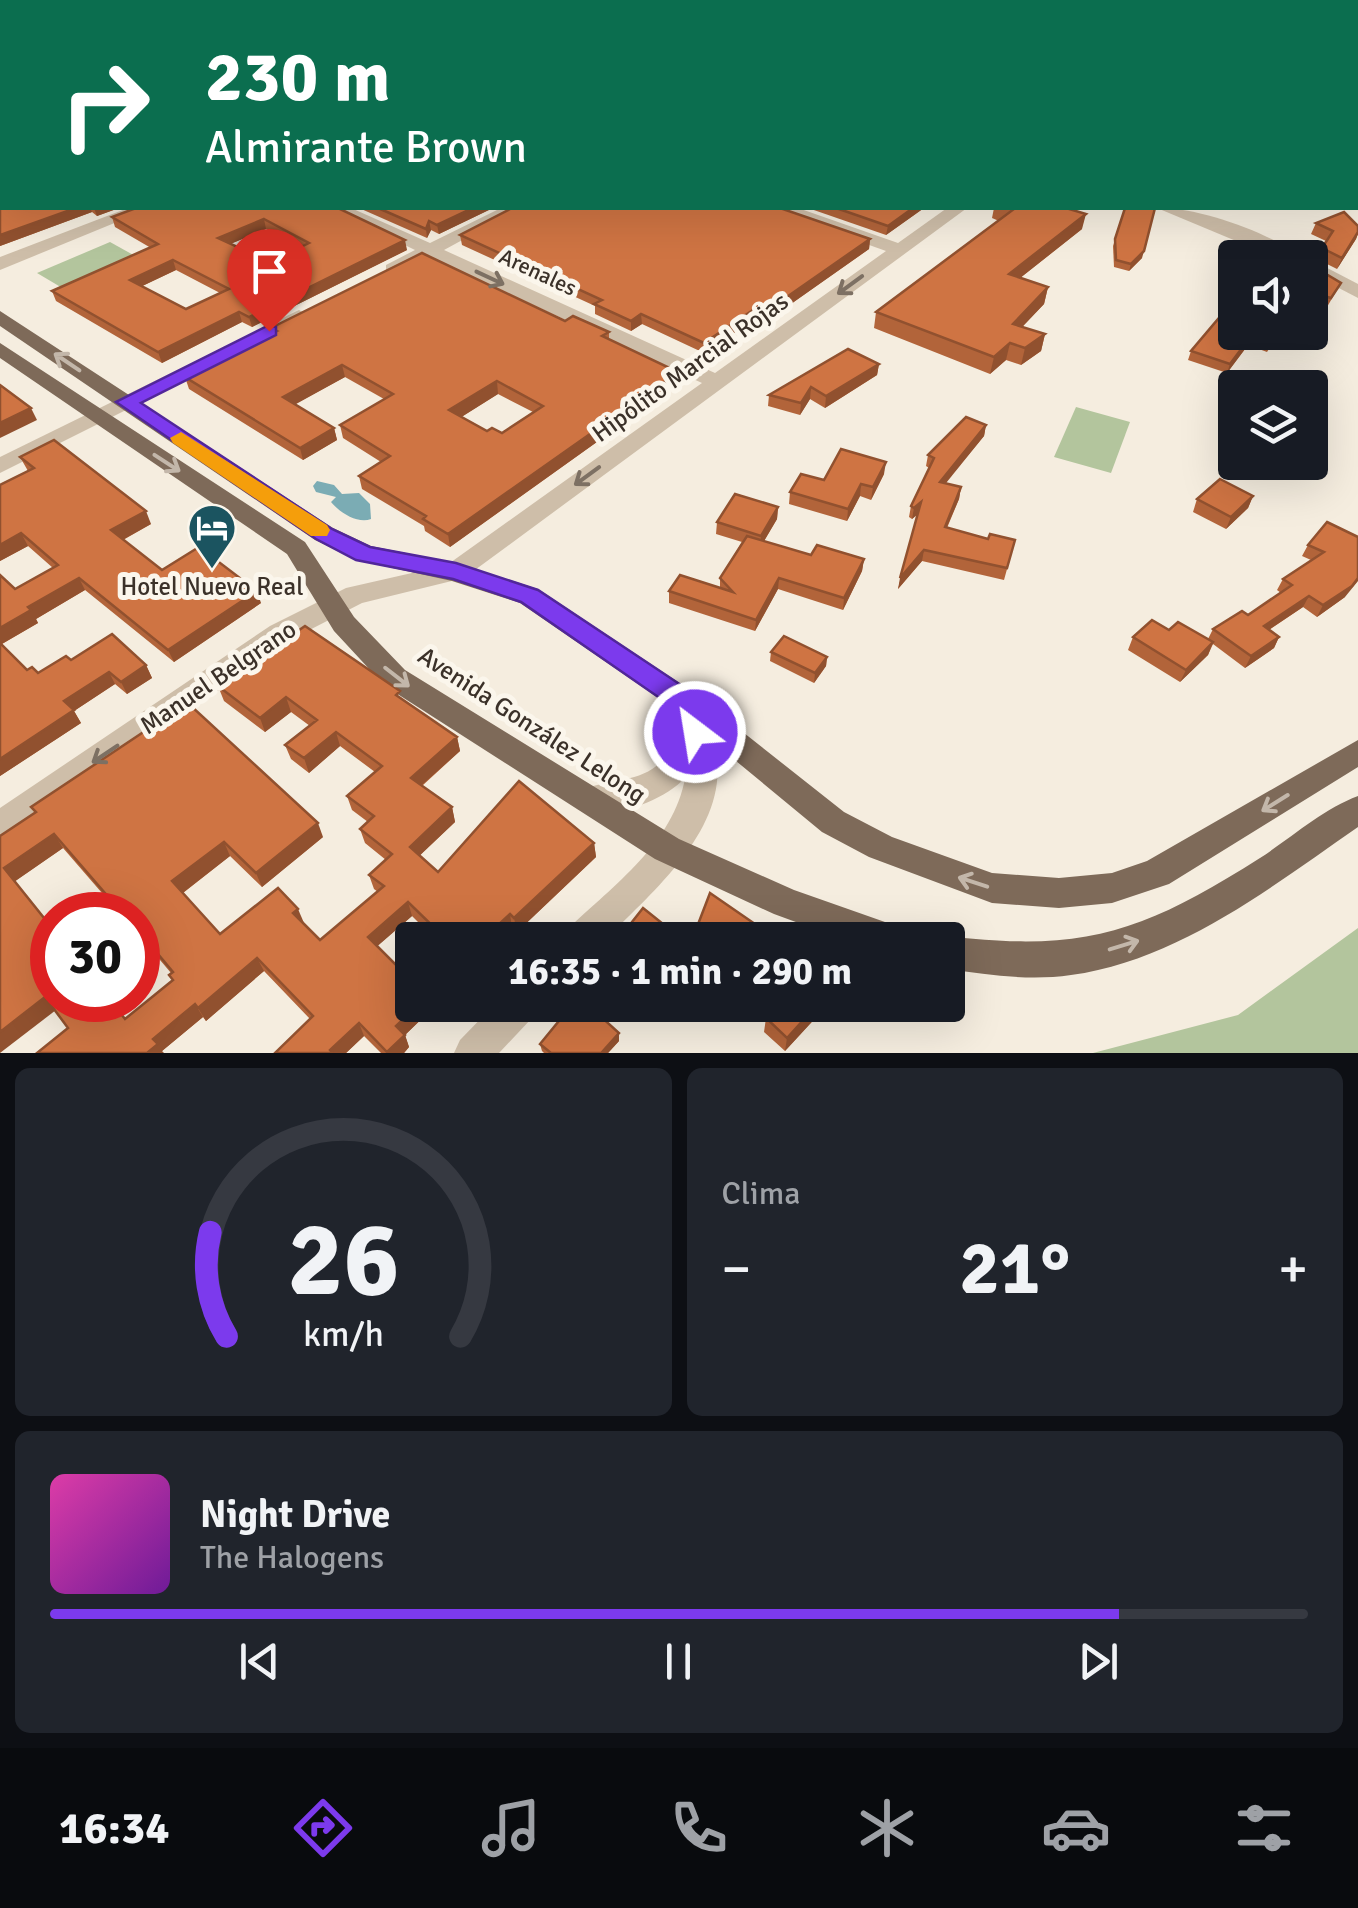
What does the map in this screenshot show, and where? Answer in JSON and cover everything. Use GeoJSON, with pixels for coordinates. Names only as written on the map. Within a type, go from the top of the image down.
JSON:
{"type":"FeatureCollection","features":[{"type":"Feature","properties":{"kind":"main road"},"geometry":{"type":"LineString","coordinates":[[0,317],[306,521],[365,554],[456,572],[529,596],[677,696],[833,822],[938,870],[1009,889],[1059,893],[1112,888],[1157,873],[1358,752]]}},
{"type":"Feature","properties":{"kind":"main road","name":"Avenida González Lelong"},"geometry":{"type":"LineString","coordinates":[[0,349],[281,538],[311,567],[366,650],[395,678],[667,850],[786,903],[839,922]]}},
{"type":"Feature","properties":{"kind":"main road"},"geometry":{"type":"LineString","coordinates":[[965,955],[1028,961],[1109,950],[1169,930],[1212,907],[1358,810]]}},
{"type":"Feature","properties":{"kind":"street"},"geometry":{"type":"LineString","coordinates":[[0,264],[137,210]]}},
{"type":"Feature","properties":{"kind":"street","name":"Arenales"},"geometry":{"type":"LineString","coordinates":[[342,210],[717,382]]}},
{"type":"Feature","properties":{"kind":"street"},"geometry":{"type":"LineString","coordinates":[[376,277],[509,210]]}},
{"type":"Feature","properties":{"kind":"street"},"geometry":{"type":"LineString","coordinates":[[789,210],[900,250]]}},
{"type":"Feature","properties":{"kind":"street","name":"Hipólito Marcial Rojas"},"geometry":{"type":"LineString","coordinates":[[456,572],[955,210]]}},
{"type":"Feature","properties":{"kind":"street"},"geometry":{"type":"LineString","coordinates":[[1172,210],[1254,240]]}},
{"type":"Feature","properties":{"kind":"street"},"geometry":{"type":"LineString","coordinates":[[1328,275],[1358,292]]}},
{"type":"Feature","properties":{"kind":"street"},"geometry":{"type":"LineString","coordinates":[[0,466],[322,304]]}},
{"type":"Feature","properties":{"kind":"street"},"geometry":{"type":"LineString","coordinates":[[281,538],[306,521]]}},
{"type":"Feature","properties":{"kind":"street","name":"Manuel Belgrano"},"geometry":{"type":"LineString","coordinates":[[0,826],[280,633],[332,604],[456,572]]}},
{"type":"Feature","properties":{"kind":"street"},"geometry":{"type":"LineString","coordinates":[[598,922],[667,850],[686,824],[698,794],[703,765],[695,732],[677,696]]}},
{"type":"Feature","properties":{"kind":"street"},"geometry":{"type":"LineString","coordinates":[[588,800],[629,796],[654,787],[688,753],[695,732]]}},
{"type":"Feature","properties":{"kind":"street"},"geometry":{"type":"LineString","coordinates":[[472,1053],[502,1022]]}},
{"type":"Feature","properties":{"kind":"green space"},"geometry":{"type":"Polygon","coordinates":[[[110,242],[137,257],[64,289],[37,273],[110,242]]]}},
{"type":"Feature","properties":{"kind":"green space"},"geometry":{"type":"Polygon","coordinates":[[[1076,407],[1130,422],[1111,473],[1054,457],[1076,407]]]}},
{"type":"Feature","properties":{"kind":"green space"},"geometry":{"type":"Polygon","coordinates":[[[1358,928],[1358,1053],[1093,1053],[1238,1015],[1358,928]]]}},
{"type":"Feature","properties":{"kind":"water"},"geometry":{"type":"Polygon","coordinates":[[[317,481],[334,485],[342,494],[359,493],[370,504],[371,519],[344,514],[331,502],[336,497],[316,492],[313,486],[317,481]]]}},
{"type":"Feature","properties":{"kind":"building"},"geometry":{"type":"Polygon","coordinates":[[[0,210],[70,210],[0,235],[0,210]]]}},
{"type":"Feature","properties":{"kind":"building"},"geometry":{"type":"Polygon","coordinates":[[[131,210],[342,210],[405,240],[249,317],[239,312],[158,352],[52,291],[158,244],[112,217],[131,210]],[[264,219],[218,238],[270,262],[309,243],[264,219]],[[173,260],[130,280],[186,309],[229,289],[173,260]]]}},
{"type":"Feature","properties":{"kind":"building"},"geometry":{"type":"Polygon","coordinates":[[[383,210],[469,210],[437,225],[429,221],[426,229],[383,210]]]}},
{"type":"Feature","properties":{"kind":"building"},"geometry":{"type":"Polygon","coordinates":[[[508,210],[786,210],[870,239],[771,308],[762,304],[704,343],[641,314],[631,321],[594,304],[602,300],[460,235],[508,210]]]}},
{"type":"Feature","properties":{"kind":"building"},"geometry":{"type":"Polygon","coordinates":[[[842,210],[910,210],[888,226],[842,210]]]}},
{"type":"Feature","properties":{"kind":"building"},"geometry":{"type":"Polygon","coordinates":[[[1013,210],[1073,210],[1086,214],[1009,274],[1048,287],[1013,324],[1045,334],[1025,348],[1010,343],[994,357],[876,312],[1013,210]]]}},
{"type":"Feature","properties":{"kind":"building"},"geometry":{"type":"Polygon","coordinates":[[[1124,210],[1154,210],[1144,251],[1131,264],[1116,260],[1115,239],[1124,210]]]}},
{"type":"Feature","properties":{"kind":"building"},"geometry":{"type":"Polygon","coordinates":[[[1344,212],[1358,226],[1342,258],[1328,251],[1327,240],[1333,231],[1316,223],[1344,212]]]}},
{"type":"Feature","properties":{"kind":"building"},"geometry":{"type":"Polygon","coordinates":[[[422,253],[565,321],[573,316],[609,332],[602,336],[678,372],[448,534],[423,519],[426,516],[359,476],[390,456],[340,425],[393,394],[342,365],[283,397],[334,428],[300,448],[185,377],[277,331],[271,328],[422,253]],[[497,381],[449,410],[487,431],[492,428],[502,433],[543,406],[497,381]]]}},
{"type":"Feature","properties":{"kind":"building"},"geometry":{"type":"Polygon","coordinates":[[[1328,275],[1341,283],[1328,297],[1328,275]]]}},
{"type":"Feature","properties":{"kind":"building"},"geometry":{"type":"Polygon","coordinates":[[[1218,319],[1218,350],[1240,350],[1230,364],[1191,351],[1218,319]]]}},
{"type":"Feature","properties":{"kind":"building"},"geometry":{"type":"Polygon","coordinates":[[[848,349],[879,364],[826,396],[811,387],[801,403],[769,395],[848,349]]]}},
{"type":"Feature","properties":{"kind":"building"},"geometry":{"type":"Polygon","coordinates":[[[0,385],[31,408],[0,423],[0,385]]]}},
{"type":"Feature","properties":{"kind":"building"},"geometry":{"type":"Polygon","coordinates":[[[966,417],[986,425],[940,482],[961,487],[945,527],[988,539],[990,534],[1015,540],[1007,568],[924,550],[900,578],[921,502],[911,506],[934,458],[928,455],[966,417]]]}},
{"type":"Feature","properties":{"kind":"building"},"geometry":{"type":"Polygon","coordinates":[[[54,440],[146,511],[111,530],[162,570],[199,547],[257,591],[168,650],[79,578],[0,628],[0,575],[15,589],[58,565],[21,533],[0,545],[0,485],[34,468],[20,457],[54,440]]]}},
{"type":"Feature","properties":{"kind":"building"},"geometry":{"type":"Polygon","coordinates":[[[841,449],[886,462],[873,487],[861,484],[848,509],[790,492],[801,474],[824,480],[841,449]]]}},
{"type":"Feature","properties":{"kind":"building"},"geometry":{"type":"Polygon","coordinates":[[[1219,480],[1253,496],[1231,517],[1197,499],[1219,480]]]}},
{"type":"Feature","properties":{"kind":"building"},"geometry":{"type":"Polygon","coordinates":[[[735,494],[778,507],[761,536],[717,522],[735,494]]]}},
{"type":"Feature","properties":{"kind":"building"},"geometry":{"type":"Polygon","coordinates":[[[1327,522],[1358,537],[1358,578],[1352,586],[1323,605],[1309,596],[1264,626],[1279,637],[1251,656],[1213,629],[1242,611],[1248,615],[1292,585],[1283,579],[1324,552],[1308,545],[1327,522]]]}},
{"type":"Feature","properties":{"kind":"building"},"geometry":{"type":"Polygon","coordinates":[[[747,536],[811,555],[817,545],[864,559],[844,598],[779,578],[756,620],[669,591],[680,575],[733,592],[720,578],[747,536]]]}},
{"type":"Feature","properties":{"kind":"building"},"geometry":{"type":"Polygon","coordinates":[[[1152,620],[1169,630],[1178,622],[1213,642],[1186,670],[1133,637],[1152,620]]]}},
{"type":"Feature","properties":{"kind":"building"},"geometry":{"type":"Polygon","coordinates":[[[305,626],[400,691],[396,695],[457,737],[411,778],[452,807],[410,847],[438,872],[519,781],[594,843],[514,918],[510,914],[501,922],[429,922],[408,902],[368,937],[395,964],[395,1022],[400,1022],[396,1026],[405,1035],[387,1052],[359,1023],[330,1050],[333,1053],[275,1053],[313,1016],[257,958],[198,1008],[195,1004],[153,1039],[158,1044],[147,1053],[37,1053],[68,1028],[64,1022],[160,1022],[160,991],[173,980],[169,975],[173,972],[160,956],[160,892],[104,892],[54,834],[4,868],[30,900],[30,1009],[0,1032],[0,836],[36,812],[31,807],[184,705],[190,705],[318,823],[256,873],[224,842],[172,881],[220,934],[278,888],[298,909],[293,913],[320,940],[384,886],[369,875],[392,854],[360,829],[374,816],[347,796],[382,766],[336,732],[304,758],[285,745],[317,720],[286,697],[260,718],[218,686],[305,626]]]}},
{"type":"Feature","properties":{"kind":"building"},"geometry":{"type":"Polygon","coordinates":[[[112,634],[146,665],[121,682],[109,672],[64,701],[74,710],[0,759],[0,643],[27,670],[32,667],[38,673],[66,656],[71,660],[112,634]]]}},
{"type":"Feature","properties":{"kind":"building"},"geometry":{"type":"Polygon","coordinates":[[[784,636],[827,657],[815,673],[771,652],[784,636]]]}},
{"type":"Feature","properties":{"kind":"building"},"geometry":{"type":"Polygon","coordinates":[[[710,893],[752,922],[699,922],[710,893]]]}},
{"type":"Feature","properties":{"kind":"building"},"geometry":{"type":"Polygon","coordinates":[[[643,908],[660,922],[632,922],[643,908]]]}},
{"type":"Feature","properties":{"kind":"building"},"geometry":{"type":"Polygon","coordinates":[[[558,1022],[607,1022],[619,1033],[604,1053],[551,1053],[540,1044],[558,1022]]]}},
{"type":"Feature","properties":{"kind":"building"},"geometry":{"type":"Polygon","coordinates":[[[770,1022],[802,1022],[787,1038],[770,1022]]]}},
{"type":"Feature","properties":{"kind":"slow traffic"},"geometry":{"type":"LineString","coordinates":[[181,438],[319,530]]}},
{"type":"Feature","properties":{"kind":"place","name":"Hotel Nuevo Real"},"geometry":{"type":"Point","coordinates":[212,570]}},
{"type":"Feature","properties":{"kind":"route"},"geometry":{"type":"LineString","coordinates":[[269,331],[126,402],[324,534],[365,554],[496,582],[529,596],[677,696],[695,732]]}}]}
